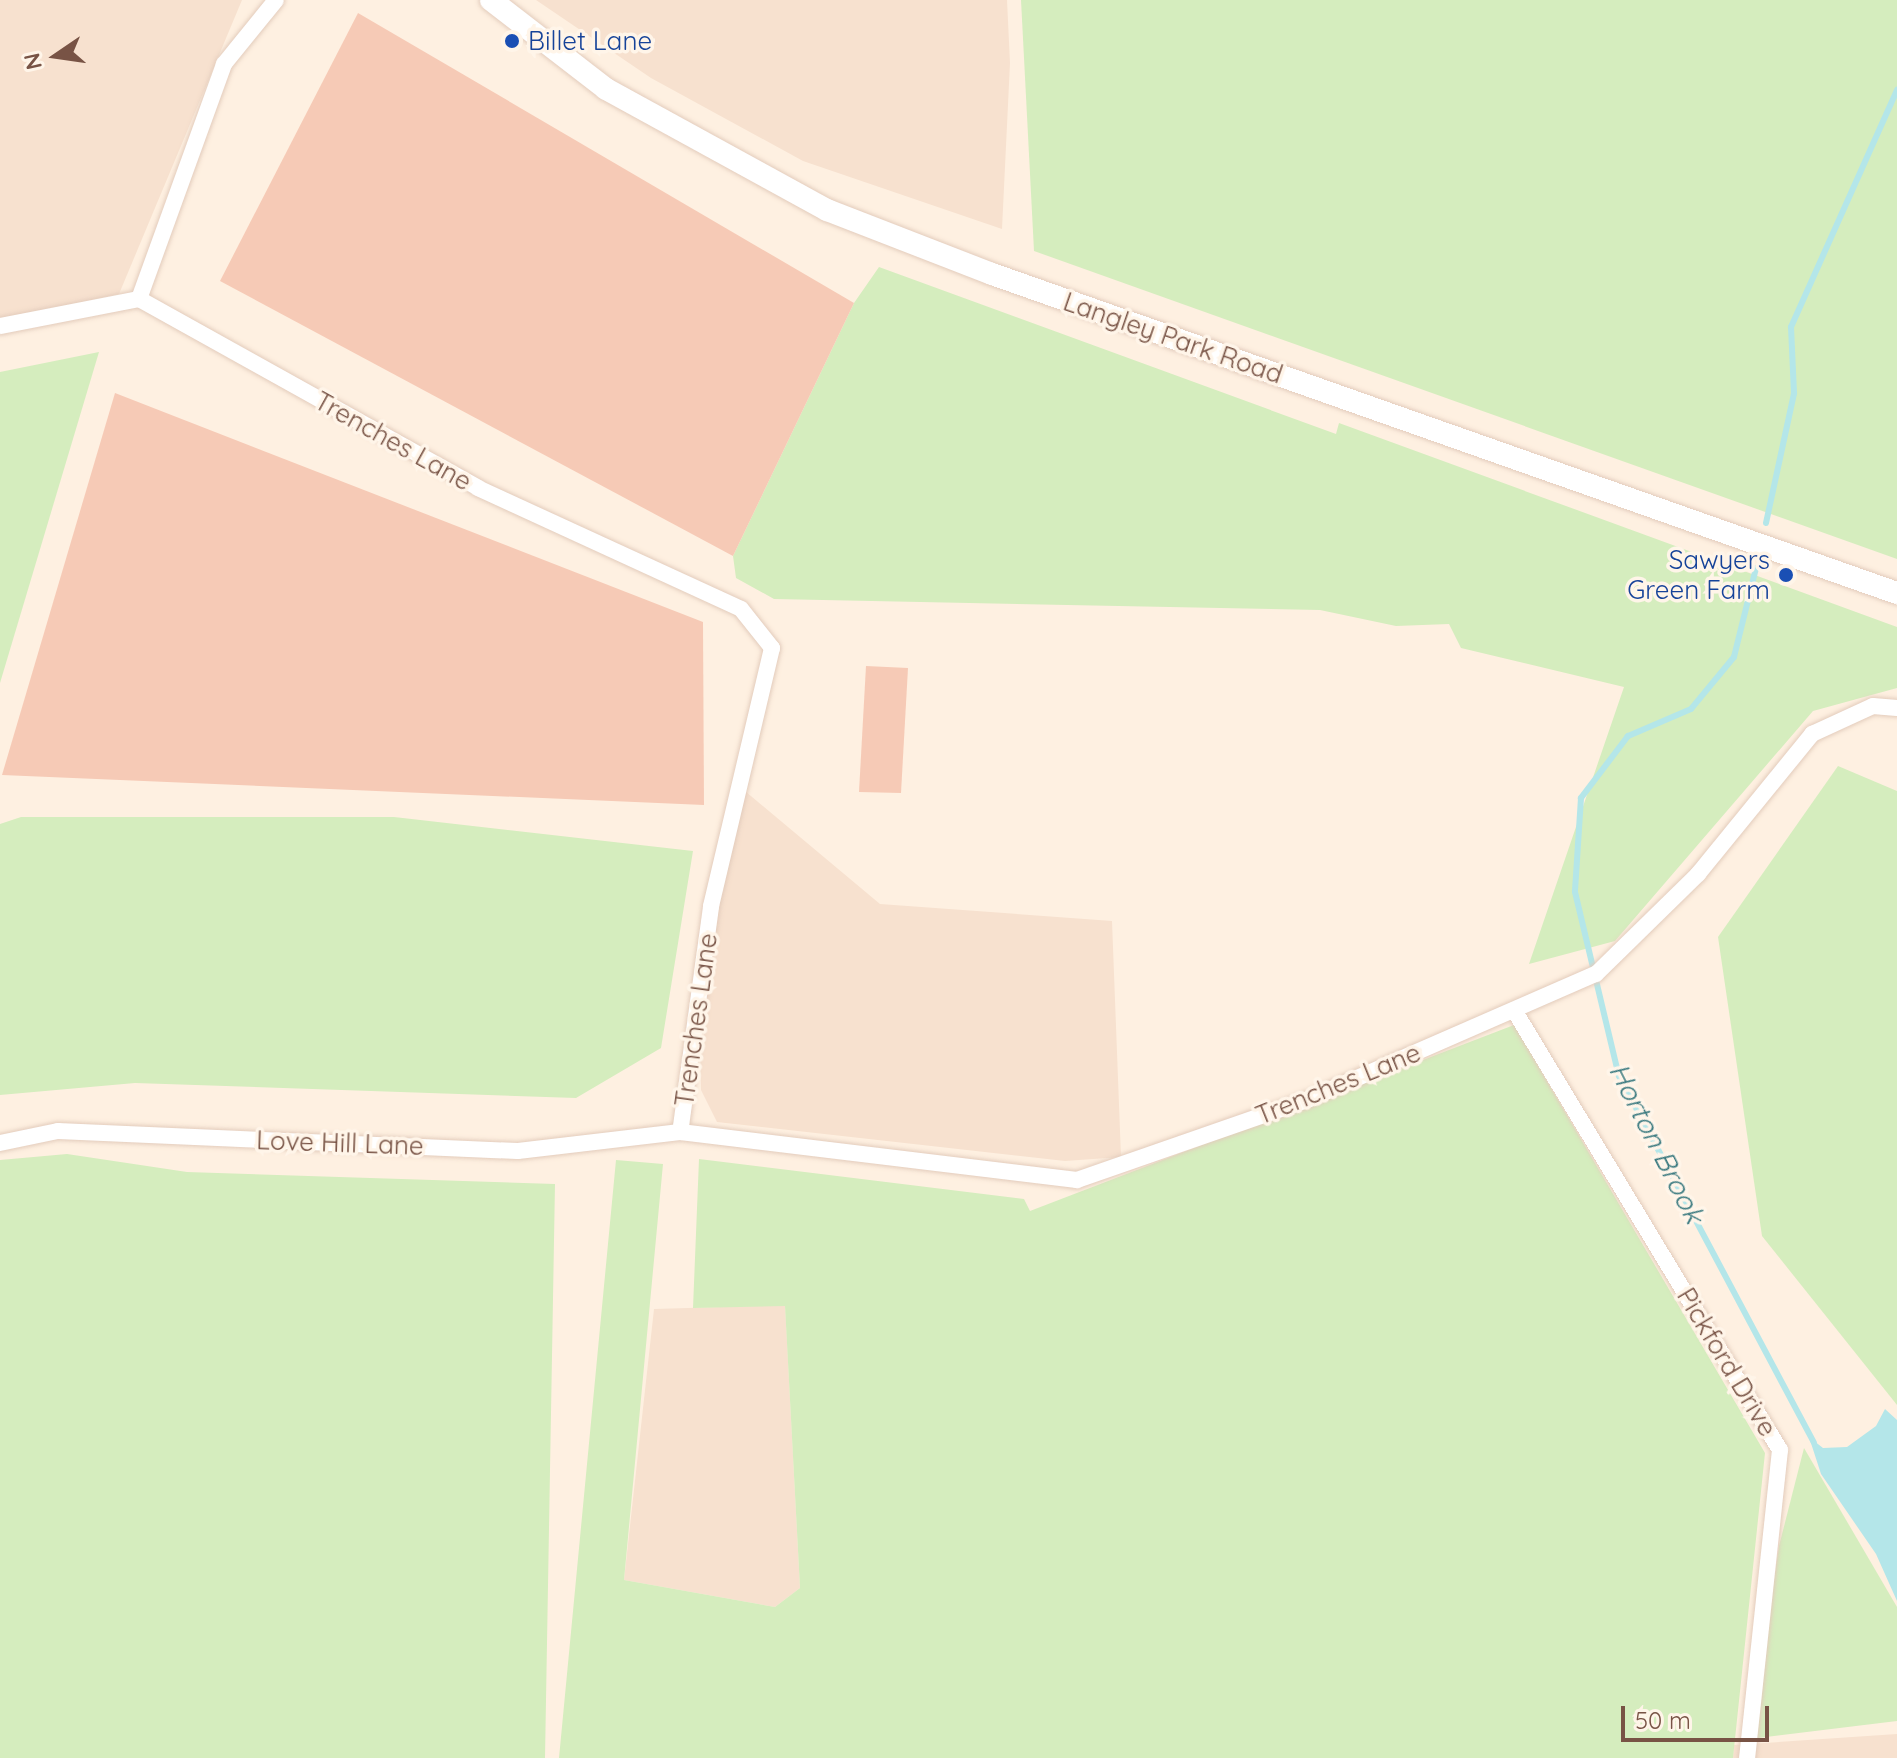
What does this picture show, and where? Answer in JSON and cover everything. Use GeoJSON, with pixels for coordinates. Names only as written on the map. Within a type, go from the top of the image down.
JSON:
{"type":"FeatureCollection","features":[{"type":"Feature","properties":{"kind":"main road","name":"Langley Park Road"},"geometry":{"type":"LineString","coordinates":[[491,0],[606,89],[827,210],[992,274],[1897,593]]}},
{"type":"Feature","properties":{"kind":"street"},"geometry":{"type":"LineString","coordinates":[[0,326],[139,299],[224,64],[276,0]]}},
{"type":"Feature","properties":{"kind":"street","name":"Trenches Lane"},"geometry":{"type":"LineString","coordinates":[[139,299],[478,488],[741,609],[772,648],[711,907],[680,1132],[1077,1180],[1307,1100],[1591,976],[1698,874],[1812,734],[1873,706],[1897,708]]}},
{"type":"Feature","properties":{"kind":"street","name":"Pickford Drive"},"geometry":{"type":"LineString","coordinates":[[1514,1010],[1780,1450],[1747,1758]]}},
{"type":"Feature","properties":{"kind":"street","name":"Love Hill Lane"},"geometry":{"type":"LineString","coordinates":[[0,1143],[58,1131],[518,1151],[680,1132]]}},
{"type":"Feature","properties":{"kind":"shaded area"},"geometry":{"type":"Polygon","coordinates":[[[0,0],[242,0],[119,294],[0,320],[0,0]]]}},
{"type":"Feature","properties":{"kind":"shaded area"},"geometry":{"type":"Polygon","coordinates":[[[536,0],[1007,0],[1010,63],[1002,229],[803,161],[651,78],[536,0]]]}},
{"type":"Feature","properties":{"kind":"shaded area"},"geometry":{"type":"Polygon","coordinates":[[[739,786],[880,904],[1112,921],[1121,1157],[1065,1161],[717,1122],[701,1090],[700,1036],[723,851],[739,786]]]}},
{"type":"Feature","properties":{"kind":"shaded area"},"geometry":{"type":"Polygon","coordinates":[[[785,1305],[800,1588],[775,1607],[624,1580],[654,1309],[785,1305]]]}},
{"type":"Feature","properties":{"kind":"shaded area"},"geometry":{"type":"Polygon","coordinates":[[[1897,1734],[1897,1758],[1733,1758],[1734,1745],[1897,1734]]]}},
{"type":"Feature","properties":{"kind":"green space"},"geometry":{"type":"Polygon","coordinates":[[[1021,0],[1897,0],[1897,559],[1034,251],[1021,0]]]}},
{"type":"Feature","properties":{"kind":"green space"},"geometry":{"type":"Polygon","coordinates":[[[879,267],[1336,434],[1339,423],[1897,627],[1897,688],[1813,711],[1615,941],[1529,964],[1624,687],[1461,648],[1449,624],[1396,626],[1320,610],[774,599],[736,578],[733,556],[854,303],[879,267]]]}},
{"type":"Feature","properties":{"kind":"green space"},"geometry":{"type":"Polygon","coordinates":[[[99,352],[0,683],[0,372],[99,352]]]}},
{"type":"Feature","properties":{"kind":"green space"},"geometry":{"type":"Polygon","coordinates":[[[1838,766],[1897,791],[1897,1405],[1762,1236],[1718,937],[1838,766]]]}},
{"type":"Feature","properties":{"kind":"green space"},"geometry":{"type":"Polygon","coordinates":[[[21,817],[394,817],[693,851],[661,1048],[576,1098],[135,1083],[0,1095],[0,824],[21,817]]]}},
{"type":"Feature","properties":{"kind":"green space"},"geometry":{"type":"Polygon","coordinates":[[[1514,1025],[1765,1453],[1733,1758],[559,1758],[616,1160],[663,1164],[624,1580],[775,1607],[800,1588],[785,1306],[693,1308],[699,1159],[1024,1199],[1030,1211],[1514,1025]]]}},
{"type":"Feature","properties":{"kind":"green space"},"geometry":{"type":"Polygon","coordinates":[[[67,1154],[187,1172],[555,1184],[545,1758],[0,1758],[0,1160],[67,1154]]]}},
{"type":"Feature","properties":{"kind":"green space"},"geometry":{"type":"Polygon","coordinates":[[[1804,1448],[1897,1607],[1897,1721],[1750,1739],[1779,1546],[1804,1448]]]}},
{"type":"Feature","properties":{"kind":"water"},"geometry":{"type":"Polygon","coordinates":[[[1885,1409],[1897,1420],[1897,1601],[1876,1554],[1821,1474],[1809,1437],[1823,1448],[1847,1447],[1876,1426],[1885,1409]]]}},
{"type":"Feature","properties":{"kind":"building"},"geometry":{"type":"Polygon","coordinates":[[[358,13],[854,303],[733,556],[220,281],[358,13]]]}},
{"type":"Feature","properties":{"kind":"building"},"geometry":{"type":"Polygon","coordinates":[[[115,393],[703,622],[704,805],[2,775],[115,393]]]}},
{"type":"Feature","properties":{"kind":"building"},"geometry":{"type":"Polygon","coordinates":[[[866,666],[908,668],[901,793],[859,792],[866,666]]]}},
{"type":"Feature","properties":{"kind":"waterway","name":"Horton Brook"},"geometry":{"type":"LineString","coordinates":[[1766,523],[1794,393],[1791,327],[1897,90]]}},
{"type":"Feature","properties":{"kind":"waterway","name":"Horton Brook"},"geometry":{"type":"LineString","coordinates":[[1756,568],[1734,657],[1691,709],[1628,736],[1581,798],[1575,892],[1619,1076],[1814,1442]]}},
{"type":"Feature","properties":{"kind":"place","name":"Billet Lane"},"geometry":{"type":"Point","coordinates":[512,41]}},
{"type":"Feature","properties":{"kind":"place","name":"Sawyers Green Farm"},"geometry":{"type":"Point","coordinates":[1786,575]}}]}
